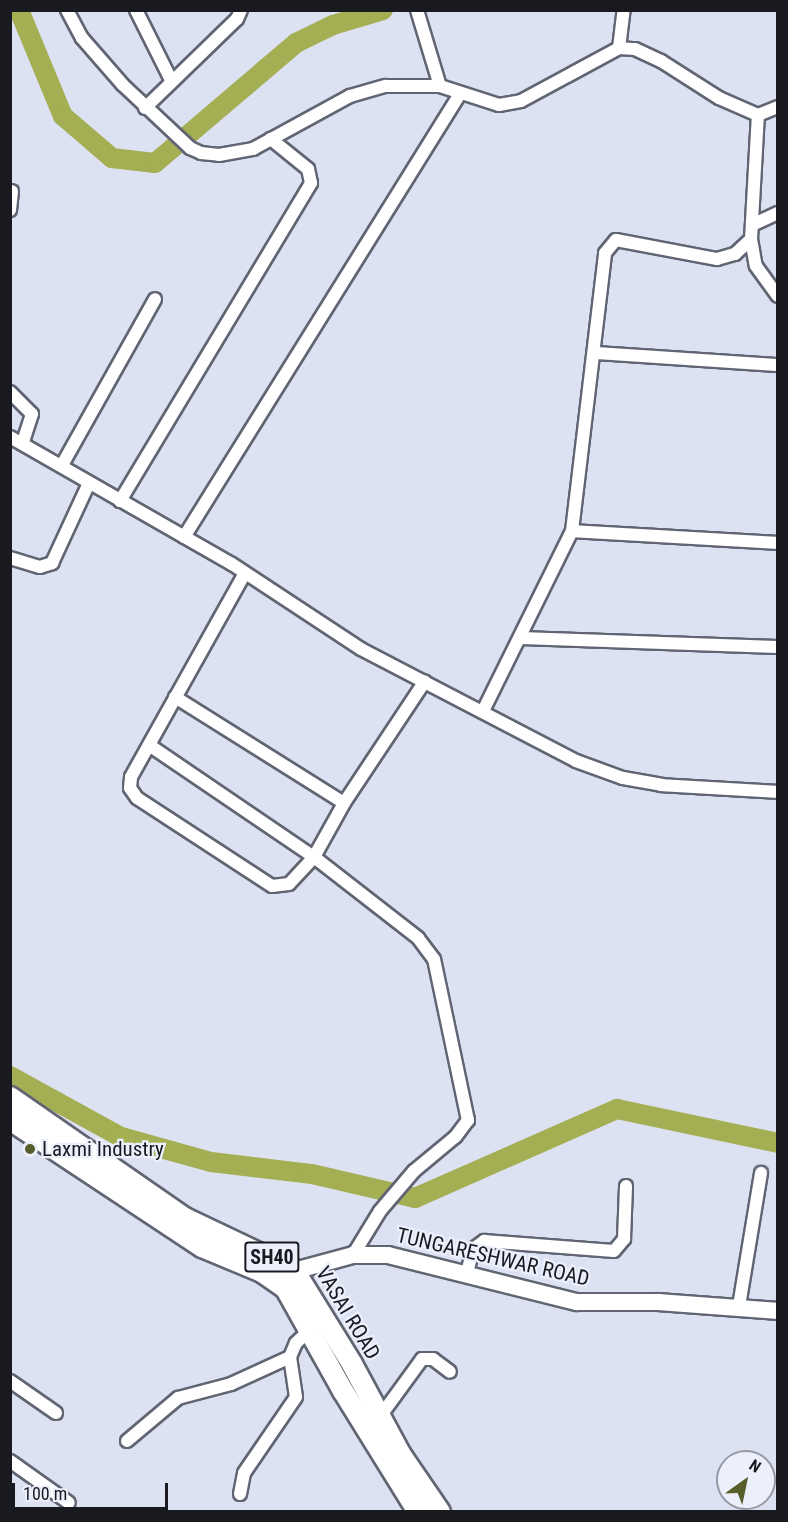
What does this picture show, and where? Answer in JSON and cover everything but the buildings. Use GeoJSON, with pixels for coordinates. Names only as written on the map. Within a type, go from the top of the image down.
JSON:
{"type":"FeatureCollection","features":[{"type":"Feature","properties":{"kind":"main road","name":"VASAI ROAD"},"geometry":{"type":"LineString","coordinates":[[10,1097],[185,1218],[294,1270],[352,1364],[379,1418],[440,1512]]}},
{"type":"Feature","properties":{"kind":"main road","name":"VASAI ROAD"},"geometry":{"type":"LineString","coordinates":[[10,1120],[201,1247],[274,1278],[286,1289],[311,1329],[343,1391],[417,1511]]}},
{"type":"Feature","properties":{"kind":"street"},"geometry":{"type":"LineString","coordinates":[[67,10],[82,38],[145,108],[190,148],[219,155],[253,148],[350,96],[386,86],[440,86],[499,105],[521,101],[619,48],[635,49],[661,61],[719,98],[758,115],[777,107]]}},
{"type":"Feature","properties":{"kind":"street"},"geometry":{"type":"LineString","coordinates":[[136,10],[171,80]]}},
{"type":"Feature","properties":{"kind":"street"},"geometry":{"type":"LineString","coordinates":[[145,108],[171,80],[237,19],[241,10]]}},
{"type":"Feature","properties":{"kind":"street"},"geometry":{"type":"LineString","coordinates":[[619,48],[624,10]]}},
{"type":"Feature","properties":{"kind":"street"},"geometry":{"type":"LineString","coordinates":[[419,17],[440,86]]}},
{"type":"Feature","properties":{"kind":"street"},"geometry":{"type":"LineString","coordinates":[[184,537],[460,94]]}},
{"type":"Feature","properties":{"kind":"street"},"geometry":{"type":"LineString","coordinates":[[758,115],[751,238],[756,266],[777,296]]}},
{"type":"Feature","properties":{"kind":"street"},"geometry":{"type":"LineString","coordinates":[[120,501],[311,183],[308,170],[271,139]]}},
{"type":"Feature","properties":{"kind":"street"},"geometry":{"type":"LineString","coordinates":[[10,210],[12,191]]}},
{"type":"Feature","properties":{"kind":"street"},"geometry":{"type":"LineString","coordinates":[[752,225],[777,213]]}},
{"type":"Feature","properties":{"kind":"street"},"geometry":{"type":"LineString","coordinates":[[483,711],[572,531],[596,353],[605,253],[609,244],[622,241],[717,259],[735,254],[751,238]]}},
{"type":"Feature","properties":{"kind":"street"},"geometry":{"type":"LineString","coordinates":[[62,465],[155,299]]}},
{"type":"Feature","properties":{"kind":"street"},"geometry":{"type":"LineString","coordinates":[[596,353],[777,365]]}},
{"type":"Feature","properties":{"kind":"street"},"geometry":{"type":"LineString","coordinates":[[10,392],[32,414],[17,439],[245,573],[361,649],[576,761],[623,778],[661,785],[777,792]]}},
{"type":"Feature","properties":{"kind":"street"},"geometry":{"type":"LineString","coordinates":[[10,558],[40,567],[52,563],[89,483]]}},
{"type":"Feature","properties":{"kind":"street"},"geometry":{"type":"LineString","coordinates":[[572,531],[777,543]]}},
{"type":"Feature","properties":{"kind":"street"},"geometry":{"type":"LineString","coordinates":[[245,573],[131,777],[130,788],[136,798],[272,886],[289,884],[314,858],[344,803],[425,681]]}},
{"type":"Feature","properties":{"kind":"street"},"geometry":{"type":"LineString","coordinates":[[520,638],[777,647]]}},
{"type":"Feature","properties":{"kind":"street"},"geometry":{"type":"LineString","coordinates":[[175,697],[344,803]]}},
{"type":"Feature","properties":{"kind":"street"},"geometry":{"type":"LineString","coordinates":[[149,745],[314,858],[418,938],[434,959],[468,1120],[455,1137],[414,1171],[380,1211],[353,1255]]}},
{"type":"Feature","properties":{"kind":"street"},"geometry":{"type":"LineString","coordinates":[[739,1306],[761,1173]]}},
{"type":"Feature","properties":{"kind":"street"},"geometry":{"type":"LineString","coordinates":[[466,1273],[473,1249],[484,1241],[614,1251],[624,1239],[626,1186]]}},
{"type":"Feature","properties":{"kind":"street","name":"TUNGARESHWAR ROAD"},"geometry":{"type":"LineString","coordinates":[[274,1278],[294,1270],[353,1255],[388,1255],[466,1273],[519,1290],[577,1302],[739,1306],[777,1311]]}},
{"type":"Feature","properties":{"kind":"street"},"geometry":{"type":"LineString","coordinates":[[240,1494],[244,1473],[296,1397],[290,1357],[296,1343],[311,1329]]}},
{"type":"Feature","properties":{"kind":"street"},"geometry":{"type":"LineString","coordinates":[[127,1441],[178,1398],[231,1384],[290,1357]]}},
{"type":"Feature","properties":{"kind":"street"},"geometry":{"type":"LineString","coordinates":[[379,1418],[422,1359],[433,1359],[450,1372]]}},
{"type":"Feature","properties":{"kind":"street"},"geometry":{"type":"LineString","coordinates":[[10,1381],[56,1413]]}},
{"type":"Feature","properties":{"kind":"street"},"geometry":{"type":"LineString","coordinates":[[10,1461],[69,1503]]}},
{"type":"Feature","properties":{"kind":"waterway"},"geometry":{"type":"LineString","coordinates":[[19,10],[63,116],[112,158],[155,163],[296,43],[333,25],[383,10]]}},
{"type":"Feature","properties":{"kind":"waterway"},"geometry":{"type":"LineString","coordinates":[[10,1076],[121,1137],[211,1162],[312,1174],[415,1198],[617,1109],[778,1143]]}},
{"type":"Feature","properties":{"kind":"place","name":"Laxmi Industry"},"geometry":{"type":"Point","coordinates":[30,1149]}}]}
